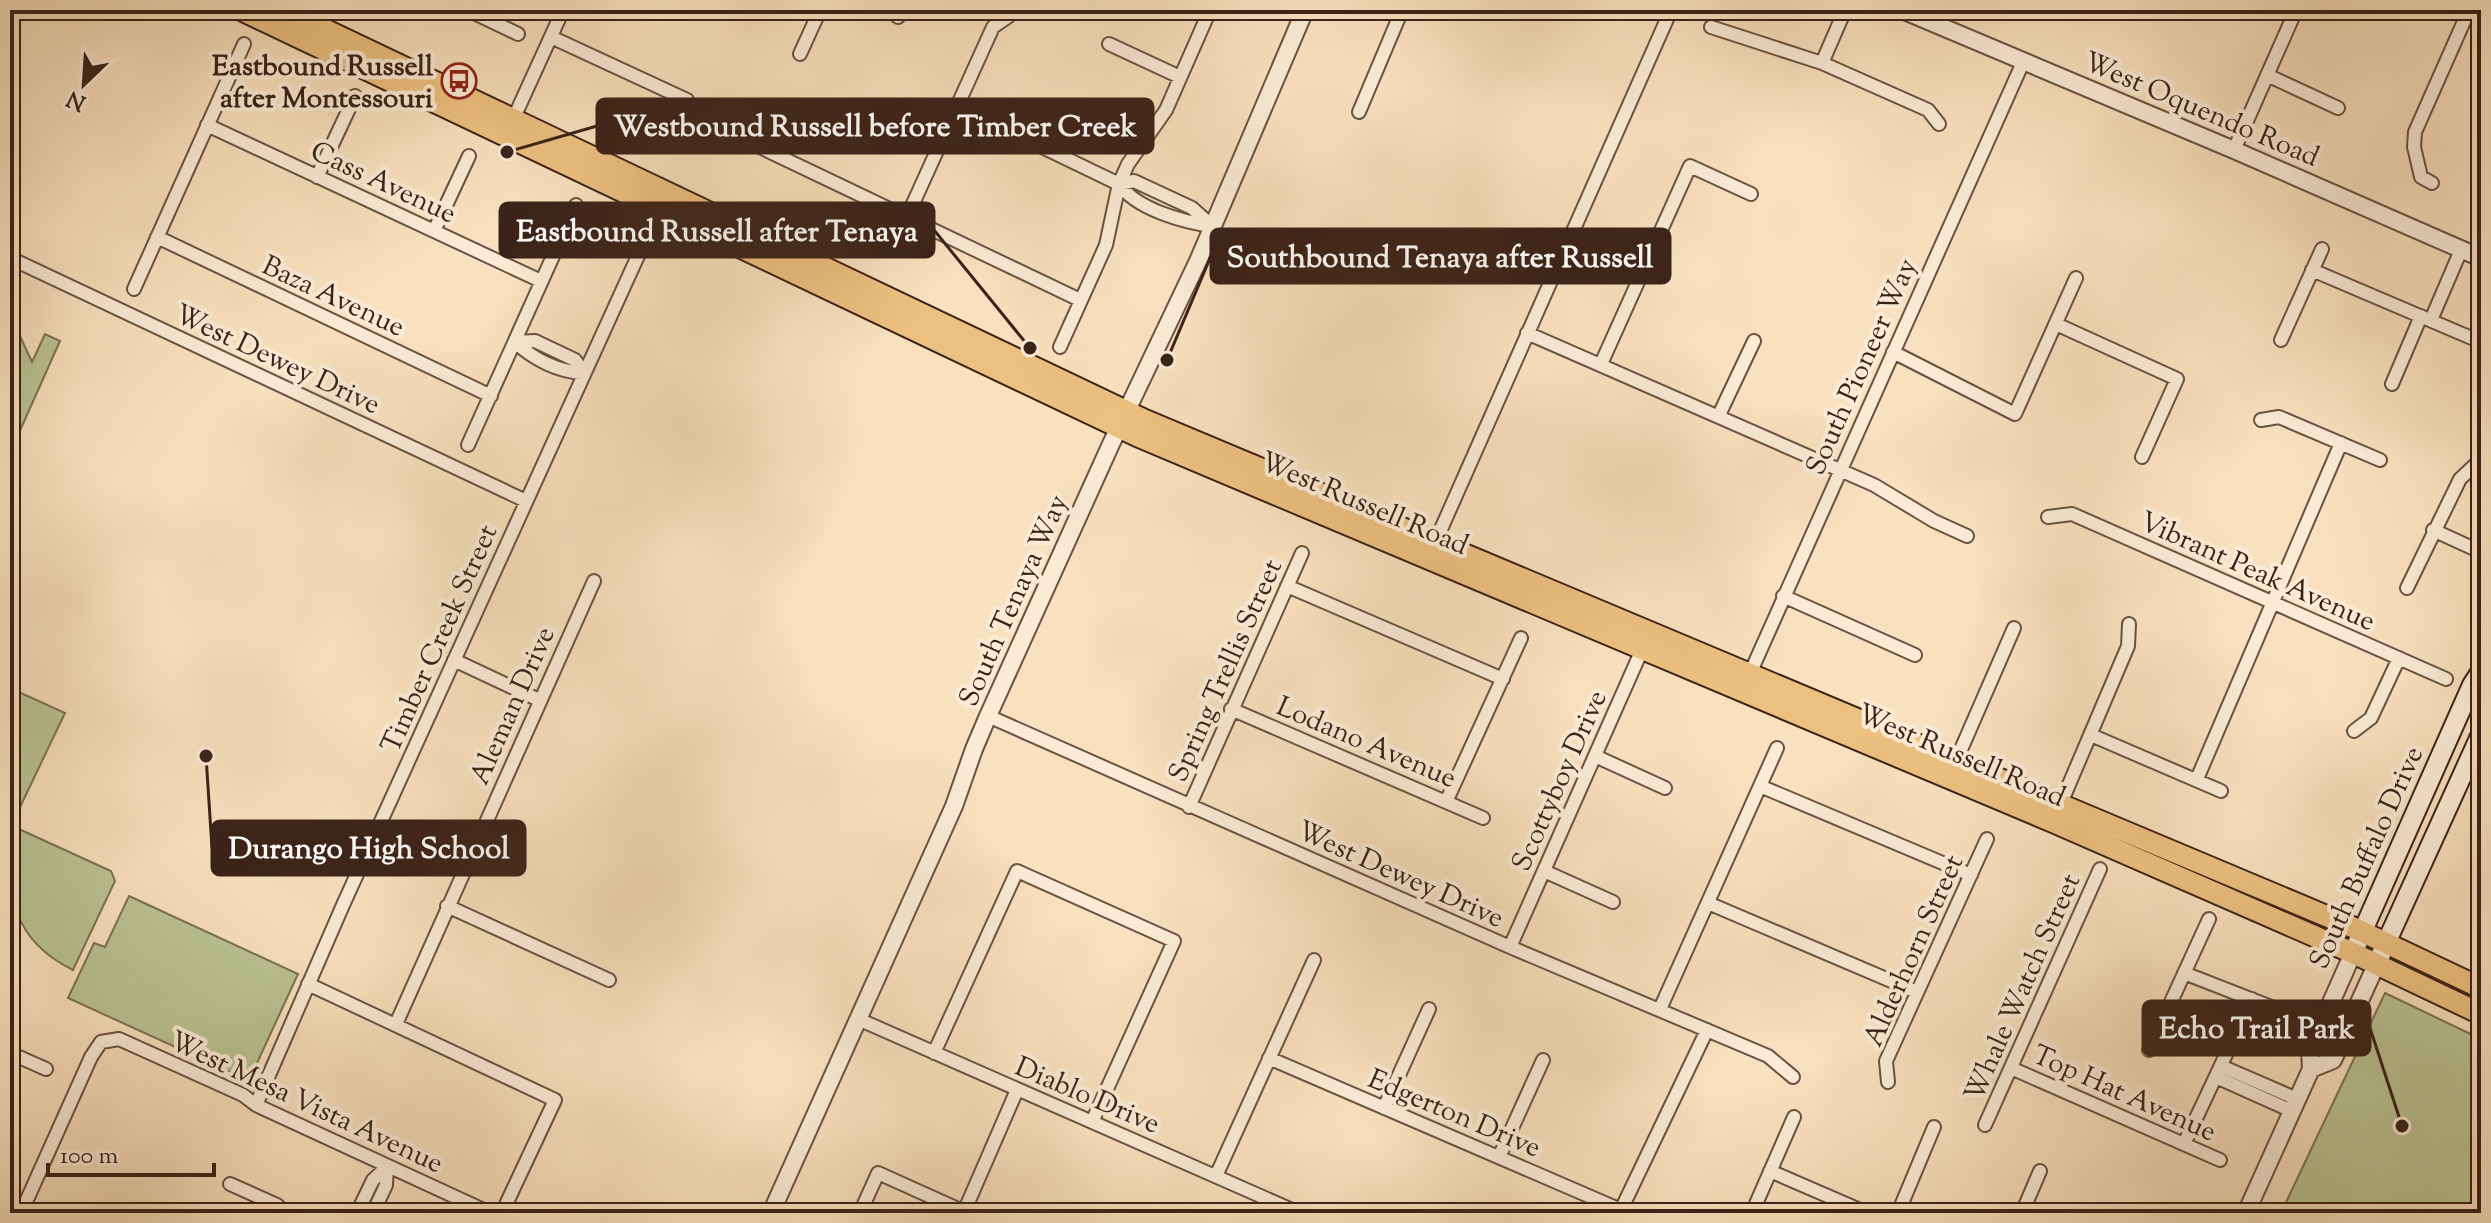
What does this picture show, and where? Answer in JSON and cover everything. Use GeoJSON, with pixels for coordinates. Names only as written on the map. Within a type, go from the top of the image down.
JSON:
{"type":"FeatureCollection","features":[{"type":"Feature","properties":{"kind":"main road","name":"West Russell Road"},"geometry":{"type":"LineString","coordinates":[[241,10],[509,128],[1122,420],[2057,813],[2362,931],[2481,988]]}},
{"type":"Feature","properties":{"kind":"main road","name":"West Russell Road"},"geometry":{"type":"LineString","coordinates":[[284,10],[509,128]]}},
{"type":"Feature","properties":{"kind":"main road","name":"South Buffalo Drive"},"geometry":{"type":"LineString","coordinates":[[2353,953],[2472,685],[2481,671]]}},
{"type":"Feature","properties":{"kind":"main road","name":"West Russell Road"},"geometry":{"type":"LineString","coordinates":[[1746,682],[1956,761],[2057,813],[2481,1014]]}},
{"type":"Feature","properties":{"kind":"main road","name":"South Buffalo Drive"},"geometry":{"type":"LineString","coordinates":[[2377,963],[2481,734]]}},
{"type":"Feature","properties":{"kind":"street"},"geometry":{"type":"LineString","coordinates":[[509,128],[563,10]]}},
{"type":"Feature","properties":{"kind":"street"},"geometry":{"type":"LineString","coordinates":[[800,54],[820,10]]}},
{"type":"Feature","properties":{"kind":"street"},"geometry":{"type":"LineString","coordinates":[[1060,347],[1106,245],[1119,184],[1128,164],[1159,123],[1210,10]]}},
{"type":"Feature","properties":{"kind":"street","name":"South Tenaya Way"},"geometry":{"type":"LineString","coordinates":[[771,1213],[954,806],[988,716],[1212,226],[1305,10]]}},
{"type":"Feature","properties":{"kind":"street"},"geometry":{"type":"LineString","coordinates":[[1359,112],[1402,10]]}},
{"type":"Feature","properties":{"kind":"street"},"geometry":{"type":"LineString","coordinates":[[1432,550],[1671,10]]}},
{"type":"Feature","properties":{"kind":"street"},"geometry":{"type":"LineString","coordinates":[[1822,63],[1845,10]]}},
{"type":"Feature","properties":{"kind":"street","name":"West Oquendo Road"},"geometry":{"type":"LineString","coordinates":[[1902,10],[2481,258]]}},
{"type":"Feature","properties":{"kind":"street"},"geometry":{"type":"LineString","coordinates":[[2234,150],[2296,10]]}},
{"type":"Feature","properties":{"kind":"street"},"geometry":{"type":"LineString","coordinates":[[2432,183],[2421,177],[2418,170],[2415,132],[2469,10]]}},
{"type":"Feature","properties":{"kind":"street"},"geometry":{"type":"LineString","coordinates":[[474,11],[518,34]]}},
{"type":"Feature","properties":{"kind":"street"},"geometry":{"type":"LineString","coordinates":[[907,217],[993,27],[1009,16]]}},
{"type":"Feature","properties":{"kind":"street"},"geometry":{"type":"LineString","coordinates":[[1711,27],[1822,63],[1928,110],[1939,124]]}},
{"type":"Feature","properties":{"kind":"street"},"geometry":{"type":"LineString","coordinates":[[551,37],[687,100]]}},
{"type":"Feature","properties":{"kind":"street"},"geometry":{"type":"LineString","coordinates":[[134,289],[244,44]]}},
{"type":"Feature","properties":{"kind":"street"},"geometry":{"type":"LineString","coordinates":[[1109,44],[1180,77]]}},
{"type":"Feature","properties":{"kind":"street","name":"South Pioneer Way"},"geometry":{"type":"LineString","coordinates":[[1746,682],[2024,60]]}},
{"type":"Feature","properties":{"kind":"street"},"geometry":{"type":"LineString","coordinates":[[2267,75],[2338,108]]}},
{"type":"Feature","properties":{"kind":"street"},"geometry":{"type":"LineString","coordinates":[[317,177],[355,96]]}},
{"type":"Feature","properties":{"kind":"street"},"geometry":{"type":"LineString","coordinates":[[957,106],[1119,184],[1127,196],[1185,222],[1212,226]]}},
{"type":"Feature","properties":{"kind":"street"},"geometry":{"type":"LineString","coordinates":[[728,120],[741,138],[1080,300]]}},
{"type":"Feature","properties":{"kind":"street","name":"Cass Avenue"},"geometry":{"type":"LineString","coordinates":[[207,125],[541,281]]}},
{"type":"Feature","properties":{"kind":"street"},"geometry":{"type":"LineString","coordinates":[[434,231],[469,156]]}},
{"type":"Feature","properties":{"kind":"street"},"geometry":{"type":"LineString","coordinates":[[1601,364],[1690,166],[1751,194]]}},
{"type":"Feature","properties":{"kind":"street","name":"Timber Creek Street"},"geometry":{"type":"LineString","coordinates":[[256,1105],[663,202]]}},
{"type":"Feature","properties":{"kind":"street"},"geometry":{"type":"LineString","coordinates":[[468,445],[576,205]]}},
{"type":"Feature","properties":{"kind":"street","name":"Baza Avenue"},"geometry":{"type":"LineString","coordinates":[[157,237],[491,396]]}},
{"type":"Feature","properties":{"kind":"street"},"geometry":{"type":"LineString","coordinates":[[2281,340],[2322,249]]}},
{"type":"Feature","properties":{"kind":"street"},"geometry":{"type":"LineString","coordinates":[[2392,384],[2461,250]]}},
{"type":"Feature","properties":{"kind":"street","name":"West Dewey Drive"},"geometry":{"type":"LineString","coordinates":[[10,258],[526,501]]}},
{"type":"Feature","properties":{"kind":"street"},"geometry":{"type":"LineString","coordinates":[[2312,270],[2481,342]]}},
{"type":"Feature","properties":{"kind":"street"},"geometry":{"type":"LineString","coordinates":[[1893,352],[2015,414],[2076,278]]}},
{"type":"Feature","properties":{"kind":"street"},"geometry":{"type":"LineString","coordinates":[[2056,324],[2177,379],[2142,457]]}},
{"type":"Feature","properties":{"kind":"street"},"geometry":{"type":"LineString","coordinates":[[1527,333],[1840,469],[1967,536]]}},
{"type":"Feature","properties":{"kind":"street"},"geometry":{"type":"LineString","coordinates":[[515,342],[535,341],[575,360],[584,373]]}},
{"type":"Feature","properties":{"kind":"street"},"geometry":{"type":"LineString","coordinates":[[1719,415],[1754,341]]}},
{"type":"Feature","properties":{"kind":"street"},"geometry":{"type":"LineString","coordinates":[[2261,420],[2279,417],[2380,460]]}},
{"type":"Feature","properties":{"kind":"street"},"geometry":{"type":"LineString","coordinates":[[2197,779],[2341,443]]}},
{"type":"Feature","properties":{"kind":"street"},"geometry":{"type":"LineString","coordinates":[[2407,588],[2460,479],[2477,463]]}},
{"type":"Feature","properties":{"kind":"street","name":"Vibrant Peak Avenue"},"geometry":{"type":"LineString","coordinates":[[2048,517],[2072,514],[2446,679]]}},
{"type":"Feature","properties":{"kind":"street"},"geometry":{"type":"LineString","coordinates":[[2433,530],[2481,552]]}},
{"type":"Feature","properties":{"kind":"street","name":"Spring Trellis Street"},"geometry":{"type":"LineString","coordinates":[[1189,807],[1302,553]]}},
{"type":"Feature","properties":{"kind":"street","name":"Aleman Drive"},"geometry":{"type":"LineString","coordinates":[[396,1024],[594,581]]}},
{"type":"Feature","properties":{"kind":"street"},"geometry":{"type":"LineString","coordinates":[[1287,586],[1503,679]]}},
{"type":"Feature","properties":{"kind":"street"},"geometry":{"type":"LineString","coordinates":[[1783,596],[1915,655]]}},
{"type":"Feature","properties":{"kind":"street"},"geometry":{"type":"LineString","coordinates":[[2057,813],[2128,646],[2129,624]]}},
{"type":"Feature","properties":{"kind":"street"},"geometry":{"type":"LineString","coordinates":[[1956,761],[2014,628]]}},
{"type":"Feature","properties":{"kind":"street"},"geometry":{"type":"LineString","coordinates":[[1446,802],[1521,638]]}},
{"type":"Feature","properties":{"kind":"street","name":"Scottyboy Drive"},"geometry":{"type":"LineString","coordinates":[[1510,947],[1646,640]]}},
{"type":"Feature","properties":{"kind":"street"},"geometry":{"type":"LineString","coordinates":[[2354,731],[2371,718],[2399,658]]}},
{"type":"Feature","properties":{"kind":"street"},"geometry":{"type":"LineString","coordinates":[[454,660],[539,700]]}},
{"type":"Feature","properties":{"kind":"street","name":"Lodano Avenue"},"geometry":{"type":"LineString","coordinates":[[1231,709],[1483,818]]}},
{"type":"Feature","properties":{"kind":"street","name":"West Dewey Drive"},"geometry":{"type":"LineString","coordinates":[[988,716],[1510,947],[1768,1056],[1793,1077]]}},
{"type":"Feature","properties":{"kind":"street"},"geometry":{"type":"LineString","coordinates":[[2091,735],[2221,791]]}},
{"type":"Feature","properties":{"kind":"street"},"geometry":{"type":"LineString","coordinates":[[1660,1009],[1777,748]]}},
{"type":"Feature","properties":{"kind":"street"},"geometry":{"type":"LineString","coordinates":[[1595,756],[1665,788]]}},
{"type":"Feature","properties":{"kind":"street"},"geometry":{"type":"LineString","coordinates":[[1760,786],[1971,875]]}},
{"type":"Feature","properties":{"kind":"street","name":"Alderhorn Street"},"geometry":{"type":"LineString","coordinates":[[1888,1082],[1886,1061],[1987,839]]}},
{"type":"Feature","properties":{"kind":"street","name":"Whale Watch Street"},"geometry":{"type":"LineString","coordinates":[[1985,1125],[2100,869]]}},
{"type":"Feature","properties":{"kind":"street"},"geometry":{"type":"LineString","coordinates":[[934,1053],[1017,871],[1174,941],[1092,1122]]}},
{"type":"Feature","properties":{"kind":"street"},"geometry":{"type":"LineString","coordinates":[[1544,871],[1613,902]]}},
{"type":"Feature","properties":{"kind":"street"},"geometry":{"type":"LineString","coordinates":[[1708,903],[1917,992]]}},
{"type":"Feature","properties":{"kind":"street"},"geometry":{"type":"LineString","coordinates":[[447,906],[609,980]]}},
{"type":"Feature","properties":{"kind":"street"},"geometry":{"type":"LineString","coordinates":[[2149,1050],[2209,919]]}},
{"type":"Feature","properties":{"kind":"street","name":"South Buffalo Drive"},"geometry":{"type":"LineString","coordinates":[[2246,1213],[2311,1069],[2310,1050],[2353,953]]}},
{"type":"Feature","properties":{"kind":"street"},"geometry":{"type":"LineString","coordinates":[[1216,1176],[1314,960]]}},
{"type":"Feature","properties":{"kind":"street","name":"South Buffalo Drive"},"geometry":{"type":"LineString","coordinates":[[2311,1069],[2333,1060],[2377,963]]}},
{"type":"Feature","properties":{"kind":"street"},"geometry":{"type":"LineString","coordinates":[[2184,973],[2297,1017]]}},
{"type":"Feature","properties":{"kind":"street"},"geometry":{"type":"LineString","coordinates":[[308,984],[555,1100],[502,1213]]}},
{"type":"Feature","properties":{"kind":"street"},"geometry":{"type":"LineString","coordinates":[[2184,1144],[2252,999]]}},
{"type":"Feature","properties":{"kind":"street"},"geometry":{"type":"LineString","coordinates":[[1384,1108],[1429,1009]]}},
{"type":"Feature","properties":{"kind":"street","name":"Diablo Drive"},"geometry":{"type":"LineString","coordinates":[[858,1019],[1299,1213]]}},
{"type":"Feature","properties":{"kind":"street","name":"Edgerton Drive"},"geometry":{"type":"LineString","coordinates":[[1269,1058],[1621,1210],[1707,1030]]}},
{"type":"Feature","properties":{"kind":"street","name":"West Mesa Vista Avenue"},"geometry":{"type":"LineString","coordinates":[[21,1213],[91,1057],[101,1042],[119,1039],[490,1213]]}},
{"type":"Feature","properties":{"kind":"street"},"geometry":{"type":"LineString","coordinates":[[12,1058],[46,1069]]}},
{"type":"Feature","properties":{"kind":"street"},"geometry":{"type":"LineString","coordinates":[[1499,1157],[1543,1060]]}},
{"type":"Feature","properties":{"kind":"street","name":"Top Hat Avenue"},"geometry":{"type":"LineString","coordinates":[[2011,1068],[2220,1160]]}},
{"type":"Feature","properties":{"kind":"street"},"geometry":{"type":"LineString","coordinates":[[2218,1071],[2294,1105]]}},
{"type":"Feature","properties":{"kind":"street"},"geometry":{"type":"LineString","coordinates":[[860,1213],[878,1173],[965,1212],[1017,1090]]}},
{"type":"Feature","properties":{"kind":"street"},"geometry":{"type":"LineString","coordinates":[[1752,1213],[1794,1117]]}},
{"type":"Feature","properties":{"kind":"street"},"geometry":{"type":"LineString","coordinates":[[1898,1213],[1934,1127]]}},
{"type":"Feature","properties":{"kind":"street"},"geometry":{"type":"LineString","coordinates":[[357,1213],[373,1180],[387,1167]]}},
{"type":"Feature","properties":{"kind":"street"},"geometry":{"type":"LineString","coordinates":[[373,1213],[386,1185],[387,1167]]}},
{"type":"Feature","properties":{"kind":"street"},"geometry":{"type":"LineString","coordinates":[[1770,1171],[1867,1213]]}},
{"type":"Feature","properties":{"kind":"street"},"geometry":{"type":"LineString","coordinates":[[2022,1213],[2040,1171]]}},
{"type":"Feature","properties":{"kind":"street"},"geometry":{"type":"LineString","coordinates":[[230,1184],[277,1205],[285,1213]]}},
{"type":"Feature","properties":{"kind":"green space"},"geometry":{"type":"Polygon","coordinates":[[[10,325],[20,336],[32,362],[45,334],[60,341],[10,453],[10,325]]]}},
{"type":"Feature","properties":{"kind":"green space"},"geometry":{"type":"Polygon","coordinates":[[[10,688],[65,713],[11,826],[17,830],[10,846],[10,688]]]}},
{"type":"Feature","properties":{"kind":"green space"},"geometry":{"type":"Polygon","coordinates":[[[21,830],[111,871],[115,881],[73,970],[37,944],[17,912],[12,874],[21,830]]]}},
{"type":"Feature","properties":{"kind":"green space"},"geometry":{"type":"Polygon","coordinates":[[[129,896],[298,974],[252,1074],[243,1078],[68,998],[94,943],[105,947],[129,896]]]}},
{"type":"Feature","properties":{"kind":"green space"},"geometry":{"type":"Polygon","coordinates":[[[2385,993],[2481,1039],[2481,1213],[2281,1213],[2385,993]]]}},
{"type":"Feature","properties":{"kind":"place","name":"Eastbound Russell after Montessouri"},"geometry":{"type":"Point","coordinates":[459,81]}},
{"type":"Feature","properties":{"kind":"place","name":"Westbound Russell before Timber Creek"},"geometry":{"type":"Point","coordinates":[507,152]}},
{"type":"Feature","properties":{"kind":"place","name":"Eastbound Russell after Tenaya"},"geometry":{"type":"Point","coordinates":[1030,348]}},
{"type":"Feature","properties":{"kind":"place","name":"Southbound Tenaya after Russell"},"geometry":{"type":"Point","coordinates":[1167,360]}},
{"type":"Feature","properties":{"kind":"place","name":"Durango High School"},"geometry":{"type":"Point","coordinates":[206,756]}},
{"type":"Feature","properties":{"kind":"place","name":"Echo Trail Park"},"geometry":{"type":"Point","coordinates":[2402,1126]}}]}
